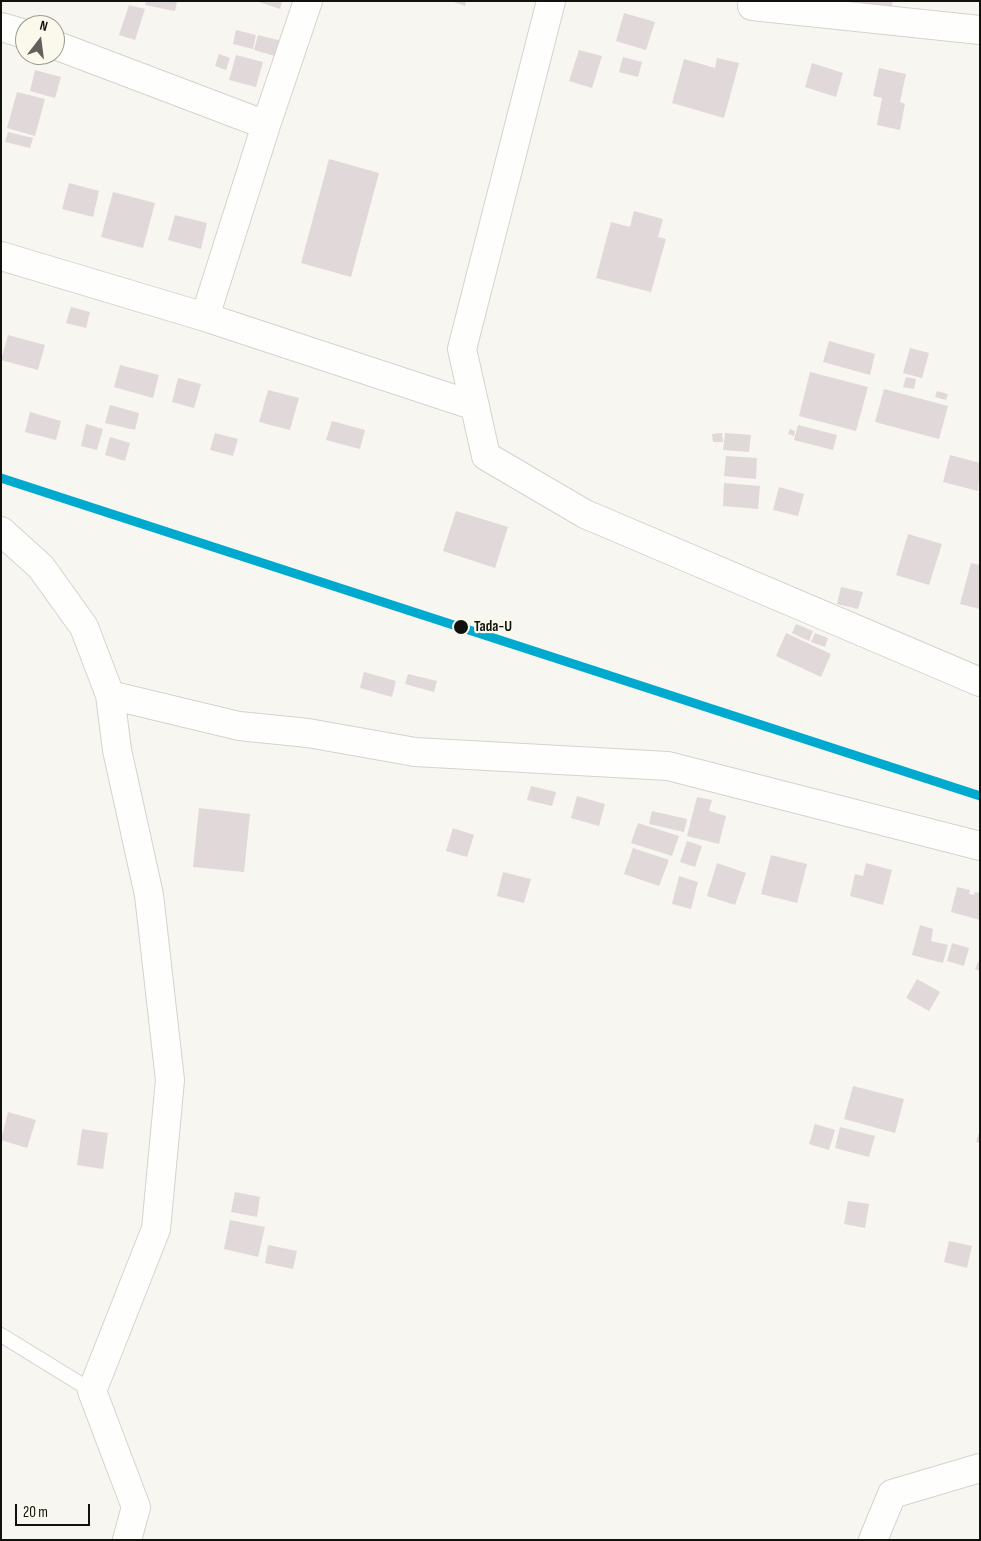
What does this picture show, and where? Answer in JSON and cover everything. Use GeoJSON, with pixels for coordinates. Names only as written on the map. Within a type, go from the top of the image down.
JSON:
{"type":"FeatureCollection","features":[{"type":"Feature","properties":{"kind":"street"},"geometry":{"type":"LineString","coordinates":[[205,317],[266,125],[308,1]]}},
{"type":"Feature","properties":{"kind":"street"},"geometry":{"type":"LineString","coordinates":[[551,1],[462,349],[486,456],[585,514],[980,682]]}},
{"type":"Feature","properties":{"kind":"street"},"geometry":{"type":"LineString","coordinates":[[754,1],[752,6],[980,30]]}},
{"type":"Feature","properties":{"kind":"street"},"geometry":{"type":"LineString","coordinates":[[1,27],[15,31]]}},
{"type":"Feature","properties":{"kind":"street"},"geometry":{"type":"LineString","coordinates":[[65,49],[266,125]]}},
{"type":"Feature","properties":{"kind":"street"},"geometry":{"type":"LineString","coordinates":[[1,256],[205,317],[475,406]]}},
{"type":"Feature","properties":{"kind":"street"},"geometry":{"type":"LineString","coordinates":[[1,531],[41,567],[84,627],[110,695],[117,750],[149,894],[170,1080],[156,1228],[92,1391],[136,1507],[128,1540]]}},
{"type":"Feature","properties":{"kind":"street"},"geometry":{"type":"LineString","coordinates":[[110,695],[239,726],[308,733],[415,752],[668,766],[980,846]]}},
{"type":"Feature","properties":{"kind":"street"},"geometry":{"type":"LineString","coordinates":[[874,1540],[892,1494],[980,1468]]}},
{"type":"Feature","properties":{"kind":"lane"},"geometry":{"type":"LineString","coordinates":[[1,1335],[92,1391]]}},
{"type":"Feature","properties":{"kind":"building"},"geometry":{"type":"Polygon","coordinates":[[[146,1],[177,1],[175,11],[145,5],[146,1]]]}},
{"type":"Feature","properties":{"kind":"building"},"geometry":{"type":"Polygon","coordinates":[[[256,1],[282,1],[280,9],[256,1]]]}},
{"type":"Feature","properties":{"kind":"building"},"geometry":{"type":"Polygon","coordinates":[[[451,1],[466,1],[465,6],[451,1]]]}},
{"type":"Feature","properties":{"kind":"building"},"geometry":{"type":"Polygon","coordinates":[[[862,1],[893,1],[890,13],[861,7],[862,1]]]}},
{"type":"Feature","properties":{"kind":"building"},"geometry":{"type":"Polygon","coordinates":[[[129,5],[145,9],[135,40],[119,35],[129,5]]]}},
{"type":"Feature","properties":{"kind":"building"},"geometry":{"type":"Polygon","coordinates":[[[624,13],[655,22],[646,50],[616,41],[624,13]]]}},
{"type":"Feature","properties":{"kind":"building"},"geometry":{"type":"Polygon","coordinates":[[[236,30],[256,35],[253,49],[233,44],[236,30]]]}},
{"type":"Feature","properties":{"kind":"building"},"geometry":{"type":"Polygon","coordinates":[[[258,35],[286,42],[282,58],[254,50],[258,35]]]}},
{"type":"Feature","properties":{"kind":"building"},"geometry":{"type":"Polygon","coordinates":[[[579,50],[602,56],[592,88],[569,81],[579,50]]]}},
{"type":"Feature","properties":{"kind":"building"},"geometry":{"type":"Polygon","coordinates":[[[219,54],[230,58],[226,70],[215,66],[219,54]]]}},
{"type":"Feature","properties":{"kind":"building"},"geometry":{"type":"Polygon","coordinates":[[[236,55],[263,62],[256,87],[229,80],[236,55]]]}},
{"type":"Feature","properties":{"kind":"building"},"geometry":{"type":"Polygon","coordinates":[[[623,57],[642,62],[638,77],[619,72],[623,57]]]}},
{"type":"Feature","properties":{"kind":"building"},"geometry":{"type":"Polygon","coordinates":[[[717,58],[739,63],[724,118],[672,103],[684,59],[715,68],[717,58]]]}},
{"type":"Feature","properties":{"kind":"building"},"geometry":{"type":"Polygon","coordinates":[[[812,63],[843,73],[836,97],[805,87],[812,63]]]}},
{"type":"Feature","properties":{"kind":"building"},"geometry":{"type":"Polygon","coordinates":[[[879,68],[906,74],[900,102],[905,104],[900,130],[877,125],[882,98],[873,96],[879,68]]]}},
{"type":"Feature","properties":{"kind":"building"},"geometry":{"type":"Polygon","coordinates":[[[35,70],[61,77],[55,98],[30,91],[35,70]]]}},
{"type":"Feature","properties":{"kind":"building"},"geometry":{"type":"Polygon","coordinates":[[[17,92],[45,99],[35,136],[7,128],[17,92]]]}},
{"type":"Feature","properties":{"kind":"building"},"geometry":{"type":"Polygon","coordinates":[[[8,132],[33,138],[30,148],[5,142],[8,132]]]}},
{"type":"Feature","properties":{"kind":"building"},"geometry":{"type":"Polygon","coordinates":[[[329,159],[379,173],[351,277],[301,263],[329,159]]]}},
{"type":"Feature","properties":{"kind":"building"},"geometry":{"type":"Polygon","coordinates":[[[69,183],[99,191],[93,217],[62,209],[69,183]]]}},
{"type":"Feature","properties":{"kind":"building"},"geometry":{"type":"Polygon","coordinates":[[[113,192],[155,203],[143,248],[101,237],[113,192]]]}},
{"type":"Feature","properties":{"kind":"building"},"geometry":{"type":"Polygon","coordinates":[[[634,211],[663,219],[658,237],[666,239],[651,292],[596,278],[611,222],[630,227],[634,211]]]}},
{"type":"Feature","properties":{"kind":"building"},"geometry":{"type":"Polygon","coordinates":[[[175,215],[207,223],[201,249],[168,240],[175,215]]]}},
{"type":"Feature","properties":{"kind":"building"},"geometry":{"type":"Polygon","coordinates":[[[71,307],[90,312],[86,328],[66,323],[71,307]]]}},
{"type":"Feature","properties":{"kind":"building"},"geometry":{"type":"Polygon","coordinates":[[[8,335],[45,345],[38,370],[1,360],[8,335]]]}},
{"type":"Feature","properties":{"kind":"building"},"geometry":{"type":"Polygon","coordinates":[[[829,341],[875,354],[870,375],[823,362],[829,341]]]}},
{"type":"Feature","properties":{"kind":"building"},"geometry":{"type":"Polygon","coordinates":[[[910,348],[929,353],[922,378],[903,373],[910,348]]]}},
{"type":"Feature","properties":{"kind":"building"},"geometry":{"type":"Polygon","coordinates":[[[120,365],[159,375],[153,398],[114,387],[120,365]]]}},
{"type":"Feature","properties":{"kind":"building"},"geometry":{"type":"Polygon","coordinates":[[[810,372],[868,387],[856,431],[799,416],[810,372]]]}},
{"type":"Feature","properties":{"kind":"building"},"geometry":{"type":"Polygon","coordinates":[[[906,377],[916,379],[914,389],[903,387],[906,377]]]}},
{"type":"Feature","properties":{"kind":"building"},"geometry":{"type":"Polygon","coordinates":[[[178,378],[201,384],[194,408],[172,402],[178,378]]]}},
{"type":"Feature","properties":{"kind":"building"},"geometry":{"type":"Polygon","coordinates":[[[884,389],[948,406],[939,439],[875,422],[884,389]]]}},
{"type":"Feature","properties":{"kind":"building"},"geometry":{"type":"Polygon","coordinates":[[[268,390],[299,398],[290,430],[259,422],[268,390]]]}},
{"type":"Feature","properties":{"kind":"building"},"geometry":{"type":"Polygon","coordinates":[[[937,391],[948,394],[946,400],[935,397],[937,391]]]}},
{"type":"Feature","properties":{"kind":"building"},"geometry":{"type":"Polygon","coordinates":[[[110,405],[139,413],[135,430],[105,423],[110,405]]]}},
{"type":"Feature","properties":{"kind":"building"},"geometry":{"type":"Polygon","coordinates":[[[30,412],[61,421],[56,440],[25,432],[30,412]]]}},
{"type":"Feature","properties":{"kind":"building"},"geometry":{"type":"Polygon","coordinates":[[[332,421],[365,430],[360,449],[326,440],[332,421]]]}},
{"type":"Feature","properties":{"kind":"building"},"geometry":{"type":"Polygon","coordinates":[[[86,424],[103,429],[97,450],[81,446],[86,424]]]}},
{"type":"Feature","properties":{"kind":"building"},"geometry":{"type":"Polygon","coordinates":[[[798,425],[837,435],[833,450],[794,440],[798,425]]]}},
{"type":"Feature","properties":{"kind":"building"},"geometry":{"type":"Polygon","coordinates":[[[790,429],[795,431],[794,436],[788,434],[790,429]]]}},
{"type":"Feature","properties":{"kind":"building"},"geometry":{"type":"Polygon","coordinates":[[[215,433],[238,439],[233,456],[210,450],[215,433]]]}},
{"type":"Feature","properties":{"kind":"building"},"geometry":{"type":"Polygon","coordinates":[[[722,433],[723,442],[713,442],[712,434],[722,433]]]}},
{"type":"Feature","properties":{"kind":"building"},"geometry":{"type":"Polygon","coordinates":[[[725,433],[751,435],[749,452],[723,450],[725,433]]]}},
{"type":"Feature","properties":{"kind":"building"},"geometry":{"type":"Polygon","coordinates":[[[110,437],[130,443],[125,461],[105,455],[110,437]]]}},
{"type":"Feature","properties":{"kind":"building"},"geometry":{"type":"Polygon","coordinates":[[[950,455],[980,463],[978,491],[943,482],[950,455]]]}},
{"type":"Feature","properties":{"kind":"building"},"geometry":{"type":"Polygon","coordinates":[[[726,456],[757,458],[756,479],[724,476],[726,456]]]}},
{"type":"Feature","properties":{"kind":"building"},"geometry":{"type":"Polygon","coordinates":[[[724,483],[760,486],[758,509],[723,506],[724,483]]]}},
{"type":"Feature","properties":{"kind":"building"},"geometry":{"type":"Polygon","coordinates":[[[779,487],[804,494],[798,516],[773,510],[779,487]]]}},
{"type":"Feature","properties":{"kind":"building"},"geometry":{"type":"Polygon","coordinates":[[[456,511],[508,527],[495,568],[443,551],[456,511]]]}},
{"type":"Feature","properties":{"kind":"building"},"geometry":{"type":"Polygon","coordinates":[[[908,534],[942,544],[929,585],[896,575],[908,534]]]}},
{"type":"Feature","properties":{"kind":"building"},"geometry":{"type":"Polygon","coordinates":[[[971,563],[980,565],[980,609],[960,604],[971,563]]]}},
{"type":"Feature","properties":{"kind":"building"},"geometry":{"type":"Polygon","coordinates":[[[841,587],[863,592],[858,609],[837,604],[841,587]]]}},
{"type":"Feature","properties":{"kind":"building"},"geometry":{"type":"Polygon","coordinates":[[[796,624],[813,631],[809,641],[792,633],[796,624]]]}},
{"type":"Feature","properties":{"kind":"building"},"geometry":{"type":"Polygon","coordinates":[[[786,633],[831,654],[821,677],[776,656],[786,633]]]}},
{"type":"Feature","properties":{"kind":"building"},"geometry":{"type":"Polygon","coordinates":[[[815,633],[828,638],[825,647],[811,642],[815,633]]]}},
{"type":"Feature","properties":{"kind":"building"},"geometry":{"type":"Polygon","coordinates":[[[364,672],[396,681],[392,697],[360,688],[364,672]]]}},
{"type":"Feature","properties":{"kind":"building"},"geometry":{"type":"Polygon","coordinates":[[[408,674],[437,681],[434,692],[405,684],[408,674]]]}},
{"type":"Feature","properties":{"kind":"building"},"geometry":{"type":"Polygon","coordinates":[[[531,786],[556,792],[552,806],[527,800],[531,786]]]}},
{"type":"Feature","properties":{"kind":"building"},"geometry":{"type":"Polygon","coordinates":[[[577,796],[605,804],[599,826],[571,818],[577,796]]]}},
{"type":"Feature","properties":{"kind":"building"},"geometry":{"type":"Polygon","coordinates":[[[697,797],[712,800],[709,811],[726,816],[719,844],[687,836],[697,797]]]}},
{"type":"Feature","properties":{"kind":"building"},"geometry":{"type":"Polygon","coordinates":[[[199,808],[250,814],[244,872],[193,867],[199,808]]]}},
{"type":"Feature","properties":{"kind":"building"},"geometry":{"type":"Polygon","coordinates":[[[652,811],[687,819],[684,832],[649,824],[652,811]]]}},
{"type":"Feature","properties":{"kind":"building"},"geometry":{"type":"Polygon","coordinates":[[[638,823],[679,836],[672,856],[631,843],[638,823]]]}},
{"type":"Feature","properties":{"kind":"building"},"geometry":{"type":"Polygon","coordinates":[[[453,828],[474,835],[467,857],[446,851],[453,828]]]}},
{"type":"Feature","properties":{"kind":"building"},"geometry":{"type":"Polygon","coordinates":[[[687,841],[702,846],[695,867],[680,862],[687,841]]]}},
{"type":"Feature","properties":{"kind":"building"},"geometry":{"type":"Polygon","coordinates":[[[633,848],[669,860],[659,886],[624,874],[633,848]]]}},
{"type":"Feature","properties":{"kind":"building"},"geometry":{"type":"Polygon","coordinates":[[[771,855],[807,864],[797,903],[761,894],[771,855]]]}},
{"type":"Feature","properties":{"kind":"building"},"geometry":{"type":"Polygon","coordinates":[[[717,863],[746,873],[735,905],[707,896],[717,863]]]}},
{"type":"Feature","properties":{"kind":"building"},"geometry":{"type":"Polygon","coordinates":[[[866,863],[892,870],[883,905],[850,896],[855,874],[863,876],[866,863]]]}},
{"type":"Feature","properties":{"kind":"building"},"geometry":{"type":"Polygon","coordinates":[[[503,872],[531,879],[524,903],[497,896],[503,872]]]}},
{"type":"Feature","properties":{"kind":"building"},"geometry":{"type":"Polygon","coordinates":[[[679,876],[698,882],[691,909],[672,904],[679,876]]]}},
{"type":"Feature","properties":{"kind":"building"},"geometry":{"type":"Polygon","coordinates":[[[957,887],[970,890],[969,894],[980,893],[980,920],[951,912],[957,887]]]}},
{"type":"Feature","properties":{"kind":"building"},"geometry":{"type":"Polygon","coordinates":[[[920,925],[933,929],[931,941],[948,945],[943,963],[912,955],[920,925]]]}},
{"type":"Feature","properties":{"kind":"building"},"geometry":{"type":"Polygon","coordinates":[[[952,943],[969,948],[964,966],[947,961],[952,943]]]}},
{"type":"Feature","properties":{"kind":"building"},"geometry":{"type":"Polygon","coordinates":[[[980,958],[980,971],[975,969],[980,958]]]}},
{"type":"Feature","properties":{"kind":"building"},"geometry":{"type":"Polygon","coordinates":[[[917,979],[940,992],[929,1011],[906,998],[917,979]]]}},
{"type":"Feature","properties":{"kind":"building"},"geometry":{"type":"Polygon","coordinates":[[[853,1086],[904,1099],[895,1133],[844,1119],[853,1086]]]}},
{"type":"Feature","properties":{"kind":"building"},"geometry":{"type":"Polygon","coordinates":[[[8,1112],[36,1120],[27,1148],[1,1140],[8,1112]]]}},
{"type":"Feature","properties":{"kind":"building"},"geometry":{"type":"Polygon","coordinates":[[[815,1124],[835,1130],[829,1150],[809,1144],[815,1124]]]}},
{"type":"Feature","properties":{"kind":"building"},"geometry":{"type":"Polygon","coordinates":[[[840,1127],[875,1136],[869,1157],[835,1148],[840,1127]]]}},
{"type":"Feature","properties":{"kind":"building"},"geometry":{"type":"Polygon","coordinates":[[[82,1129],[108,1133],[103,1169],[77,1165],[82,1129]]]}},
{"type":"Feature","properties":{"kind":"building"},"geometry":{"type":"Polygon","coordinates":[[[980,1130],[980,1143],[976,1142],[980,1130]]]}},
{"type":"Feature","properties":{"kind":"building"},"geometry":{"type":"Polygon","coordinates":[[[235,1192],[260,1197],[257,1217],[231,1212],[235,1192]]]}},
{"type":"Feature","properties":{"kind":"building"},"geometry":{"type":"Polygon","coordinates":[[[848,1201],[869,1204],[865,1228],[844,1224],[848,1201]]]}},
{"type":"Feature","properties":{"kind":"building"},"geometry":{"type":"Polygon","coordinates":[[[230,1220],[265,1227],[258,1257],[224,1249],[230,1220]]]}},
{"type":"Feature","properties":{"kind":"building"},"geometry":{"type":"Polygon","coordinates":[[[949,1241],[972,1246],[967,1268],[944,1262],[949,1241]]]}},
{"type":"Feature","properties":{"kind":"building"},"geometry":{"type":"Polygon","coordinates":[[[268,1245],[297,1251],[293,1269],[265,1263],[268,1245]]]}},
{"type":"Feature","properties":{"kind":"transit line"},"geometry":{"type":"LineString","coordinates":[[1,478],[980,796]]}},
{"type":"Feature","properties":{"kind":"place","name":"Tada-U"},"geometry":{"type":"Point","coordinates":[461,627]}}]}
